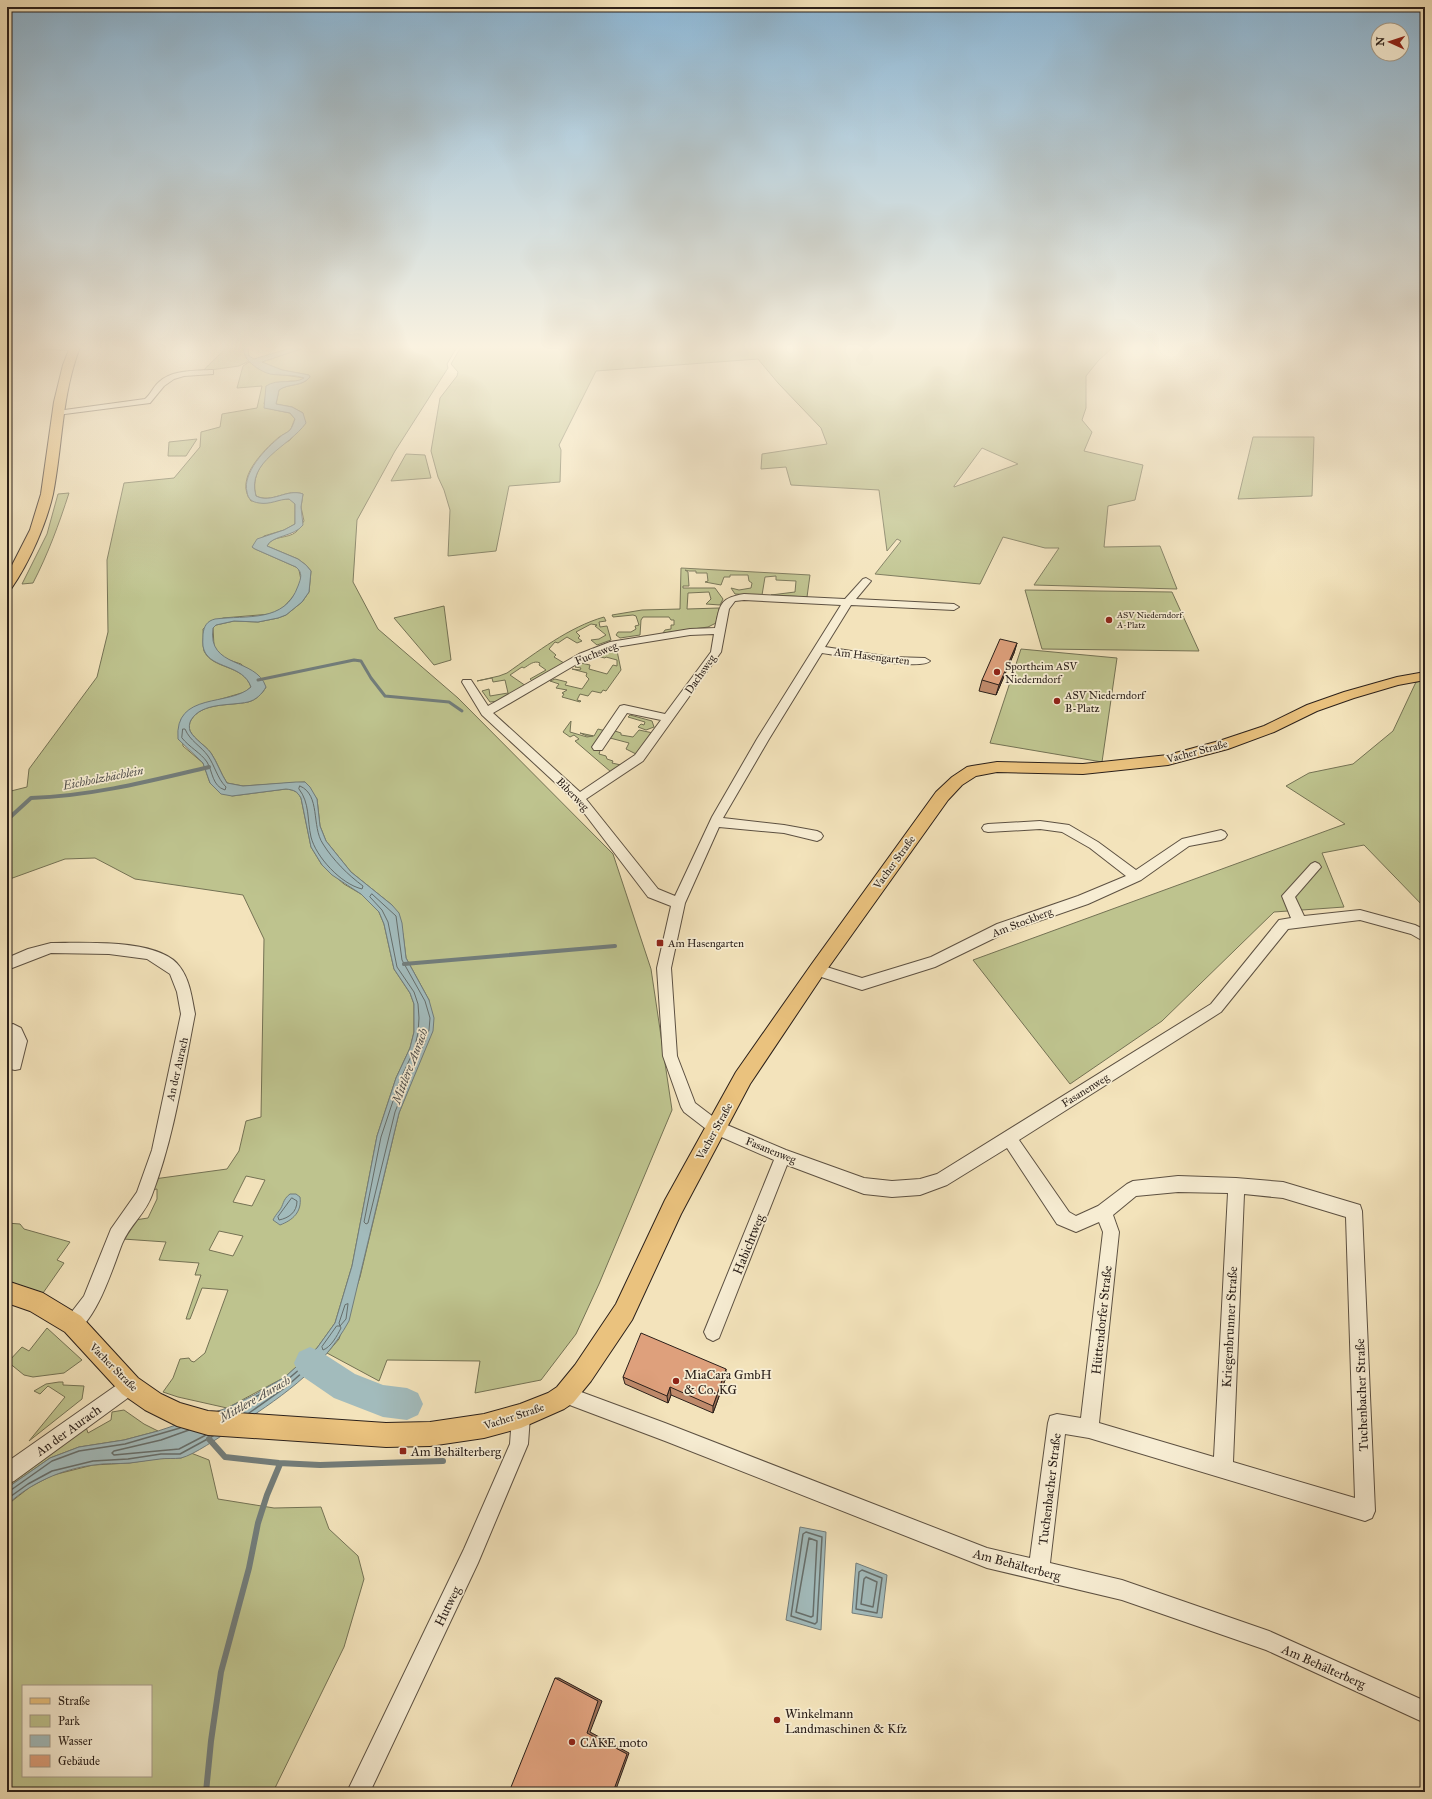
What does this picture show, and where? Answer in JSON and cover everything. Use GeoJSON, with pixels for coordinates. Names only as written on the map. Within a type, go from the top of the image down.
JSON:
{"type":"FeatureCollection","features":[{"type":"Feature","properties":{"kind":"main road"},"geometry":{"type":"LineString","coordinates":[[7,586],[24,556],[47,495],[55,431]]}},
{"type":"Feature","properties":{"kind":"main road","name":"Vacher Straße"},"geometry":{"type":"LineString","coordinates":[[7,1292],[35,1301],[73,1324],[130,1386],[152,1402],[177,1414],[208,1423],[386,1435],[430,1434],[484,1426],[521,1416],[544,1407],[565,1395],[606,1340],[624,1312],[672,1207],[715,1127],[758,1054],[942,796],[957,781],[972,771],[997,767],[1083,769],[1168,760],[1223,745],[1269,729],[1312,708],[1349,695],[1397,681],[1425,676]]}},
{"type":"Feature","properties":{"kind":"street","name":"Am Hasengarten"},"geometry":{"type":"LineString","coordinates":[[715,1127],[689,1106],[670,1056],[664,968],[678,903],[715,822],[763,739],[848,602],[866,581]]}},
{"type":"Feature","properties":{"kind":"street","name":"Dachsweg"},"geometry":{"type":"LineString","coordinates":[[579,798],[639,758],[716,652],[724,608],[732,599],[744,597],[848,602]]}},
{"type":"Feature","properties":{"kind":"street"},"geometry":{"type":"LineString","coordinates":[[848,602],[954,607]]}},
{"type":"Feature","properties":{"kind":"street","name":"Fuchsweg"},"geometry":{"type":"LineString","coordinates":[[486,712],[583,656],[614,644],[690,632],[719,631]]}},
{"type":"Feature","properties":{"kind":"street","name":"Am Hasengarten"},"geometry":{"type":"LineString","coordinates":[[819,649],[891,660],[925,661]]}},
{"type":"Feature","properties":{"kind":"street","name":"Biberweg"},"geometry":{"type":"LineString","coordinates":[[466,682],[486,712],[579,798],[653,893],[678,903]]}},
{"type":"Feature","properties":{"kind":"street"},"geometry":{"type":"LineString","coordinates":[[598,747],[624,709],[669,718]]}},
{"type":"Feature","properties":{"kind":"street"},"geometry":{"type":"LineString","coordinates":[[715,822],[784,829],[816,836]]}},
{"type":"Feature","properties":{"kind":"street"},"geometry":{"type":"LineString","coordinates":[[988,828],[1040,825],[1065,828],[1094,845],[1136,877]]}},
{"type":"Feature","properties":{"kind":"street","name":"Am Stockberg"},"geometry":{"type":"LineString","coordinates":[[817,970],[862,984],[935,961],[1002,928],[1083,900],[1136,877],[1186,842],[1221,836]]}},
{"type":"Feature","properties":{"kind":"street"},"geometry":{"type":"LineString","coordinates":[[1300,922],[1288,896],[1315,867]]}},
{"type":"Feature","properties":{"kind":"street","name":"Fasanenweg"},"geometry":{"type":"LineString","coordinates":[[715,1127],[783,1156],[864,1186],[892,1189],[920,1186],[941,1180],[1216,1008],[1284,924],[1360,915],[1414,930],[1425,937]]}},
{"type":"Feature","properties":{"kind":"street","name":"An der Aurach"},"geometry":{"type":"LineString","coordinates":[[7,964],[33,953],[50,948],[109,949],[147,953],[156,956],[175,970],[184,992],[188,1014],[160,1150],[144,1196],[117,1235],[90,1302],[73,1324]]}},
{"type":"Feature","properties":{"kind":"street"},"geometry":{"type":"LineString","coordinates":[[7,1032],[12,1030],[16,1032],[20,1041],[15,1064]]}},
{"type":"Feature","properties":{"kind":"street","name":"Tuchenbacher Straße"},"geometry":{"type":"LineString","coordinates":[[1009,1138],[1063,1218],[1076,1224],[1104,1212],[1133,1189],[1178,1184],[1236,1186],[1283,1190],[1354,1212],[1365,1511],[1089,1429],[1057,1423],[1039,1570]]}},
{"type":"Feature","properties":{"kind":"street","name":"Habichtweg"},"geometry":{"type":"LineString","coordinates":[[712,1332],[783,1156]]}},
{"type":"Feature","properties":{"kind":"street","name":"Kriegenbrunner Straße"},"geometry":{"type":"LineString","coordinates":[[1223,1468],[1236,1186]]}},
{"type":"Feature","properties":{"kind":"street","name":"Hüttendorfer Straße"},"geometry":{"type":"LineString","coordinates":[[1089,1429],[1111,1232],[1104,1212]]}},
{"type":"Feature","properties":{"kind":"street","name":"An der Aurach"},"geometry":{"type":"LineString","coordinates":[[7,1474],[130,1386]]}},
{"type":"Feature","properties":{"kind":"street","name":"Am Behälterberg"},"geometry":{"type":"LineString","coordinates":[[565,1395],[665,1432],[981,1555],[1122,1590],[1268,1641],[1425,1712]]}},
{"type":"Feature","properties":{"kind":"street","name":"Hutweg"},"geometry":{"type":"LineString","coordinates":[[358,1792],[471,1556],[519,1444],[521,1416]]}},
{"type":"Feature","properties":{"kind":"green space"},"geometry":{"type":"Polygon","coordinates":[[[289,431],[279,437],[265,450],[253,466],[248,475],[246,484],[247,493],[251,501],[290,499],[295,504],[295,524],[284,530],[264,536],[252,547],[296,567],[299,570],[301,580],[297,592],[283,608],[271,614],[223,618],[203,629],[203,649],[208,657],[221,665],[242,674],[251,687],[245,692],[194,707],[181,719],[183,746],[203,763],[210,783],[232,796],[286,789],[297,792],[301,798],[311,847],[322,865],[344,884],[361,894],[379,912],[384,924],[394,969],[410,993],[414,1004],[414,1032],[410,1048],[396,1078],[377,1136],[352,1266],[335,1323],[317,1348],[285,1377],[227,1408],[178,1397],[163,1392],[173,1378],[180,1359],[189,1358],[194,1362],[205,1353],[228,1290],[202,1288],[190,1319],[186,1319],[201,1275],[195,1275],[199,1263],[159,1260],[166,1242],[123,1239],[135,1220],[148,1218],[157,1199],[157,1189],[151,1190],[154,1179],[227,1169],[239,1151],[246,1121],[261,1117],[264,939],[243,895],[135,879],[95,858],[65,859],[7,880],[7,792],[27,787],[29,769],[97,677],[108,632],[107,560],[124,483],[174,478],[200,447],[201,432],[289,431]],[[246,1176],[233,1202],[252,1206],[265,1180],[246,1176]],[[219,1231],[209,1250],[233,1256],[243,1236],[219,1231]]]}},
{"type":"Feature","properties":{"kind":"green space"},"geometry":{"type":"Polygon","coordinates":[[[296,431],[408,431],[357,520],[353,582],[378,629],[458,698],[613,854],[651,969],[672,1110],[599,1284],[576,1334],[541,1380],[475,1393],[480,1361],[387,1360],[379,1381],[327,1353],[339,1339],[360,1277],[399,1113],[417,1067],[429,1000],[406,958],[403,934],[392,905],[351,872],[326,841],[320,826],[317,799],[305,782],[243,786],[227,783],[211,753],[195,737],[189,728],[191,720],[202,710],[209,707],[254,700],[266,687],[241,664],[226,659],[217,651],[214,646],[213,628],[216,625],[234,621],[258,622],[286,615],[302,602],[309,592],[311,571],[306,565],[298,559],[267,546],[273,540],[289,536],[296,532],[304,521],[301,507],[303,494],[291,493],[262,498],[256,496],[255,489],[257,475],[264,462],[274,451],[289,441],[296,431]]]}},
{"type":"Feature","properties":{"kind":"green space"},"geometry":{"type":"Polygon","coordinates":[[[434,431],[566,431],[559,445],[561,450],[560,482],[509,486],[496,551],[448,556],[450,510],[438,477],[431,451],[434,431]]]}},
{"type":"Feature","properties":{"kind":"green space"},"geometry":{"type":"Polygon","coordinates":[[[822,431],[1091,431],[1084,451],[1143,465],[1135,500],[1108,506],[1104,547],[1160,546],[1177,589],[1034,585],[1059,548],[1045,548],[1003,537],[980,584],[875,574],[901,541],[897,539],[887,551],[879,490],[791,485],[786,467],[761,469],[762,454],[827,444],[822,431]],[[982,448],[954,487],[1018,464],[982,448]]]}},
{"type":"Feature","properties":{"kind":"green space"},"geometry":{"type":"Polygon","coordinates":[[[1253,437],[1314,437],[1312,496],[1238,499],[1253,437]]]}},
{"type":"Feature","properties":{"kind":"green space"},"geometry":{"type":"Polygon","coordinates":[[[197,439],[186,456],[168,456],[169,442],[197,439]]]}},
{"type":"Feature","properties":{"kind":"green space"},"geometry":{"type":"Polygon","coordinates":[[[406,454],[425,455],[431,478],[391,481],[406,454]]]}},
{"type":"Feature","properties":{"kind":"green space"},"geometry":{"type":"Polygon","coordinates":[[[69,493],[53,539],[33,583],[22,584],[47,534],[58,494],[69,493]]]}},
{"type":"Feature","properties":{"kind":"green space"},"geometry":{"type":"Polygon","coordinates":[[[681,568],[810,575],[807,597],[771,595],[795,592],[796,581],[776,580],[776,576],[765,577],[762,595],[735,594],[731,588],[739,590],[751,588],[752,583],[749,581],[748,575],[730,575],[730,577],[724,577],[721,585],[705,582],[708,581],[707,573],[696,573],[696,571],[685,570],[688,572],[689,586],[683,586],[683,588],[715,588],[723,599],[720,605],[706,604],[711,599],[709,592],[688,593],[687,609],[719,608],[716,623],[708,627],[663,633],[665,630],[671,629],[671,625],[674,625],[674,620],[671,620],[669,617],[643,617],[641,620],[640,635],[620,638],[616,635],[618,632],[631,632],[636,629],[635,626],[639,625],[636,616],[613,617],[612,615],[642,610],[680,609],[681,568]]]}},
{"type":"Feature","properties":{"kind":"green space","name":"ASV Niederndorf A-Platz"},"geometry":{"type":"Polygon","coordinates":[[[1025,590],[1172,592],[1199,651],[1042,649],[1025,590]]]}},
{"type":"Feature","properties":{"kind":"green space"},"geometry":{"type":"Polygon","coordinates":[[[444,606],[451,660],[434,665],[394,618],[444,606]]]}},
{"type":"Feature","properties":{"kind":"green space"},"geometry":{"type":"Polygon","coordinates":[[[604,617],[606,621],[599,622],[600,627],[607,626],[611,640],[597,645],[591,640],[599,639],[606,635],[595,626],[597,625],[591,624],[576,632],[580,636],[578,638],[582,641],[577,643],[567,637],[558,643],[555,642],[549,649],[556,655],[554,657],[564,663],[533,682],[530,679],[546,670],[539,665],[540,663],[538,662],[532,663],[524,668],[522,667],[510,675],[526,686],[499,701],[490,702],[482,691],[489,689],[490,696],[508,693],[505,680],[493,682],[492,678],[477,681],[507,673],[578,627],[604,617]]]}},
{"type":"Feature","properties":{"kind":"green space"},"geometry":{"type":"Polygon","coordinates":[[[616,646],[621,670],[606,691],[603,690],[601,693],[592,691],[588,696],[580,694],[577,700],[581,701],[580,702],[562,697],[564,694],[562,693],[567,690],[556,688],[559,684],[550,681],[555,679],[567,682],[565,685],[582,689],[589,679],[586,676],[587,673],[572,669],[580,670],[581,668],[575,667],[581,663],[590,665],[589,669],[607,674],[613,665],[617,666],[617,660],[596,656],[593,659],[588,658],[616,646]]]}},
{"type":"Feature","properties":{"kind":"green space","name":"ASV Niederndorf B-Platz"},"geometry":{"type":"Polygon","coordinates":[[[1021,649],[1117,658],[1102,762],[990,743],[1021,649]]]}},
{"type":"Feature","properties":{"kind":"green space"},"geometry":{"type":"Polygon","coordinates":[[[1425,680],[1425,908],[1364,845],[1322,853],[1344,907],[1274,912],[1162,1021],[1070,1084],[973,960],[1345,824],[1286,786],[1309,773],[1353,764],[1393,731],[1416,682],[1425,680]]]}},
{"type":"Feature","properties":{"kind":"green space"},"geometry":{"type":"Polygon","coordinates":[[[630,715],[652,721],[654,727],[646,730],[638,727],[641,724],[644,725],[645,722],[628,717],[630,715]]]}},
{"type":"Feature","properties":{"kind":"green space"},"geometry":{"type":"Polygon","coordinates":[[[571,721],[570,732],[587,737],[593,736],[587,736],[580,733],[594,736],[598,729],[606,731],[599,754],[606,756],[607,759],[613,761],[612,763],[621,765],[611,772],[575,741],[579,739],[574,735],[570,737],[563,732],[571,721]]]}},
{"type":"Feature","properties":{"kind":"green space"},"geometry":{"type":"Polygon","coordinates":[[[639,730],[653,733],[636,754],[626,749],[629,743],[610,738],[607,743],[602,742],[615,731],[621,733],[621,735],[633,737],[639,730]]]}},
{"type":"Feature","properties":{"kind":"green space"},"geometry":{"type":"Polygon","coordinates":[[[7,1223],[20,1224],[24,1229],[70,1242],[57,1260],[64,1263],[43,1293],[7,1281],[7,1223]]]}},
{"type":"Feature","properties":{"kind":"green space"},"geometry":{"type":"Polygon","coordinates":[[[47,1328],[82,1360],[64,1373],[33,1377],[24,1375],[8,1362],[22,1347],[29,1351],[47,1328]]]}},
{"type":"Feature","properties":{"kind":"green space"},"geometry":{"type":"Polygon","coordinates":[[[63,1382],[63,1385],[84,1386],[82,1399],[29,1441],[65,1397],[48,1386],[40,1394],[34,1391],[46,1384],[63,1382]]]}},
{"type":"Feature","properties":{"kind":"green space"},"geometry":{"type":"Polygon","coordinates":[[[124,1410],[144,1424],[158,1431],[124,1440],[79,1447],[50,1458],[7,1488],[7,1485],[12,1480],[86,1427],[88,1433],[111,1420],[112,1412],[124,1410]]]}},
{"type":"Feature","properties":{"kind":"green space"},"geometry":{"type":"Polygon","coordinates":[[[191,1453],[209,1460],[218,1499],[274,1508],[321,1507],[329,1529],[358,1556],[364,1579],[344,1647],[273,1792],[7,1792],[7,1505],[30,1487],[53,1475],[93,1465],[129,1463],[162,1458],[181,1458],[191,1453]]]}},
{"type":"Feature","properties":{"kind":"water","name":"Mittlere Aurach"},"geometry":{"type":"Polygon","coordinates":[[[289,431],[300,431],[271,455],[263,464],[257,473],[255,484],[256,496],[268,498],[291,493],[303,494],[301,507],[303,525],[294,532],[273,540],[267,546],[298,559],[306,565],[311,571],[309,592],[302,602],[286,615],[278,618],[258,622],[234,621],[216,625],[213,628],[213,641],[217,650],[224,657],[253,671],[261,678],[266,687],[254,700],[209,707],[202,710],[191,720],[189,726],[190,731],[211,753],[227,783],[243,786],[305,782],[310,787],[317,799],[320,826],[326,841],[351,872],[392,905],[399,913],[402,923],[406,958],[429,1000],[434,1018],[433,1031],[399,1113],[349,1321],[338,1339],[312,1370],[265,1407],[193,1453],[181,1458],[130,1463],[98,1464],[70,1470],[47,1478],[36,1484],[16,1497],[7,1505],[7,1488],[50,1458],[79,1447],[124,1440],[158,1431],[227,1408],[254,1395],[285,1377],[317,1348],[335,1323],[352,1266],[377,1136],[396,1078],[410,1048],[414,1032],[414,1004],[410,993],[394,969],[384,924],[379,912],[361,894],[332,875],[322,865],[311,847],[301,798],[297,792],[286,789],[232,796],[221,794],[210,783],[203,763],[178,739],[179,724],[185,713],[205,702],[230,697],[242,693],[251,687],[241,674],[213,661],[208,656],[204,650],[203,644],[203,631],[206,624],[215,619],[252,617],[274,612],[284,606],[292,598],[301,578],[300,571],[296,567],[252,547],[257,539],[284,530],[295,524],[295,504],[289,499],[259,503],[251,500],[248,497],[247,492],[246,485],[248,477],[256,462],[262,454],[289,431]]]}},
{"type":"Feature","properties":{"kind":"water"},"geometry":{"type":"Polygon","coordinates":[[[290,1194],[296,1194],[300,1197],[300,1207],[293,1218],[280,1225],[273,1220],[290,1194]]]}},
{"type":"Feature","properties":{"kind":"water"},"geometry":{"type":"Polygon","coordinates":[[[800,1527],[826,1532],[821,1630],[786,1620],[800,1527]]]}},
{"type":"Feature","properties":{"kind":"water"},"geometry":{"type":"Polygon","coordinates":[[[856,1563],[887,1575],[882,1618],[852,1613],[856,1563]]]}},
{"type":"Feature","properties":{"kind":"building","name":"Sportheim ASV Niederndorf"},"geometry":{"type":"Polygon","coordinates":[[[1000,639],[1017,643],[999,685],[982,680],[1000,639]]]}},
{"type":"Feature","properties":{"kind":"building","name":"MiaCara GmbH & Co. KG"},"geometry":{"type":"Polygon","coordinates":[[[641,1333],[726,1369],[713,1406],[670,1387],[667,1396],[623,1377],[641,1333]]]}},
{"type":"Feature","properties":{"kind":"building","name":"CAKE moto"},"geometry":{"type":"Polygon","coordinates":[[[555,1678],[598,1701],[587,1733],[627,1754],[613,1792],[509,1792],[555,1678]]]}},
{"type":"Feature","properties":{"kind":"waterway"},"geometry":{"type":"LineString","coordinates":[[258,680],[354,660],[361,661],[371,678],[385,696],[449,702],[462,711]]}},
{"type":"Feature","properties":{"kind":"waterway","name":"Eichholzbächlein"},"geometry":{"type":"LineString","coordinates":[[7,820],[31,798],[54,797],[99,791],[209,767]]}},
{"type":"Feature","properties":{"kind":"waterway"},"geometry":{"type":"LineString","coordinates":[[404,964],[615,946]]}},
{"type":"Feature","properties":{"kind":"waterway"},"geometry":{"type":"LineString","coordinates":[[310,1363],[345,1387],[383,1401],[407,1404]]}},
{"type":"Feature","properties":{"kind":"waterway"},"geometry":{"type":"LineString","coordinates":[[209,1439],[225,1457],[279,1463],[320,1465],[443,1461]]}},
{"type":"Feature","properties":{"kind":"waterway"},"geometry":{"type":"LineString","coordinates":[[206,1792],[211,1741],[221,1672],[249,1568],[258,1523],[267,1495],[280,1464]]}},
{"type":"Feature","properties":{"kind":"place","name":"ASV Niederndorf A-Platz"},"geometry":{"type":"Point","coordinates":[1109,620]}},
{"type":"Feature","properties":{"kind":"place","name":"Sportheim ASV Niederndorf"},"geometry":{"type":"Point","coordinates":[997,672]}},
{"type":"Feature","properties":{"kind":"place","name":"ASV Niederndorf B-Platz"},"geometry":{"type":"Point","coordinates":[1057,701]}},
{"type":"Feature","properties":{"kind":"place","name":"Am Hasengarten"},"geometry":{"type":"Point","coordinates":[660,943]}},
{"type":"Feature","properties":{"kind":"place","name":"MiaCara GmbH & Co. KG"},"geometry":{"type":"Point","coordinates":[676,1381]}},
{"type":"Feature","properties":{"kind":"place","name":"Am Behälterberg"},"geometry":{"type":"Point","coordinates":[403,1451]}},
{"type":"Feature","properties":{"kind":"place","name":"Winkelmann Landmaschinen & Kfz"},"geometry":{"type":"Point","coordinates":[777,1720]}},
{"type":"Feature","properties":{"kind":"place","name":"CAKE moto"},"geometry":{"type":"Point","coordinates":[572,1742]}}]}
